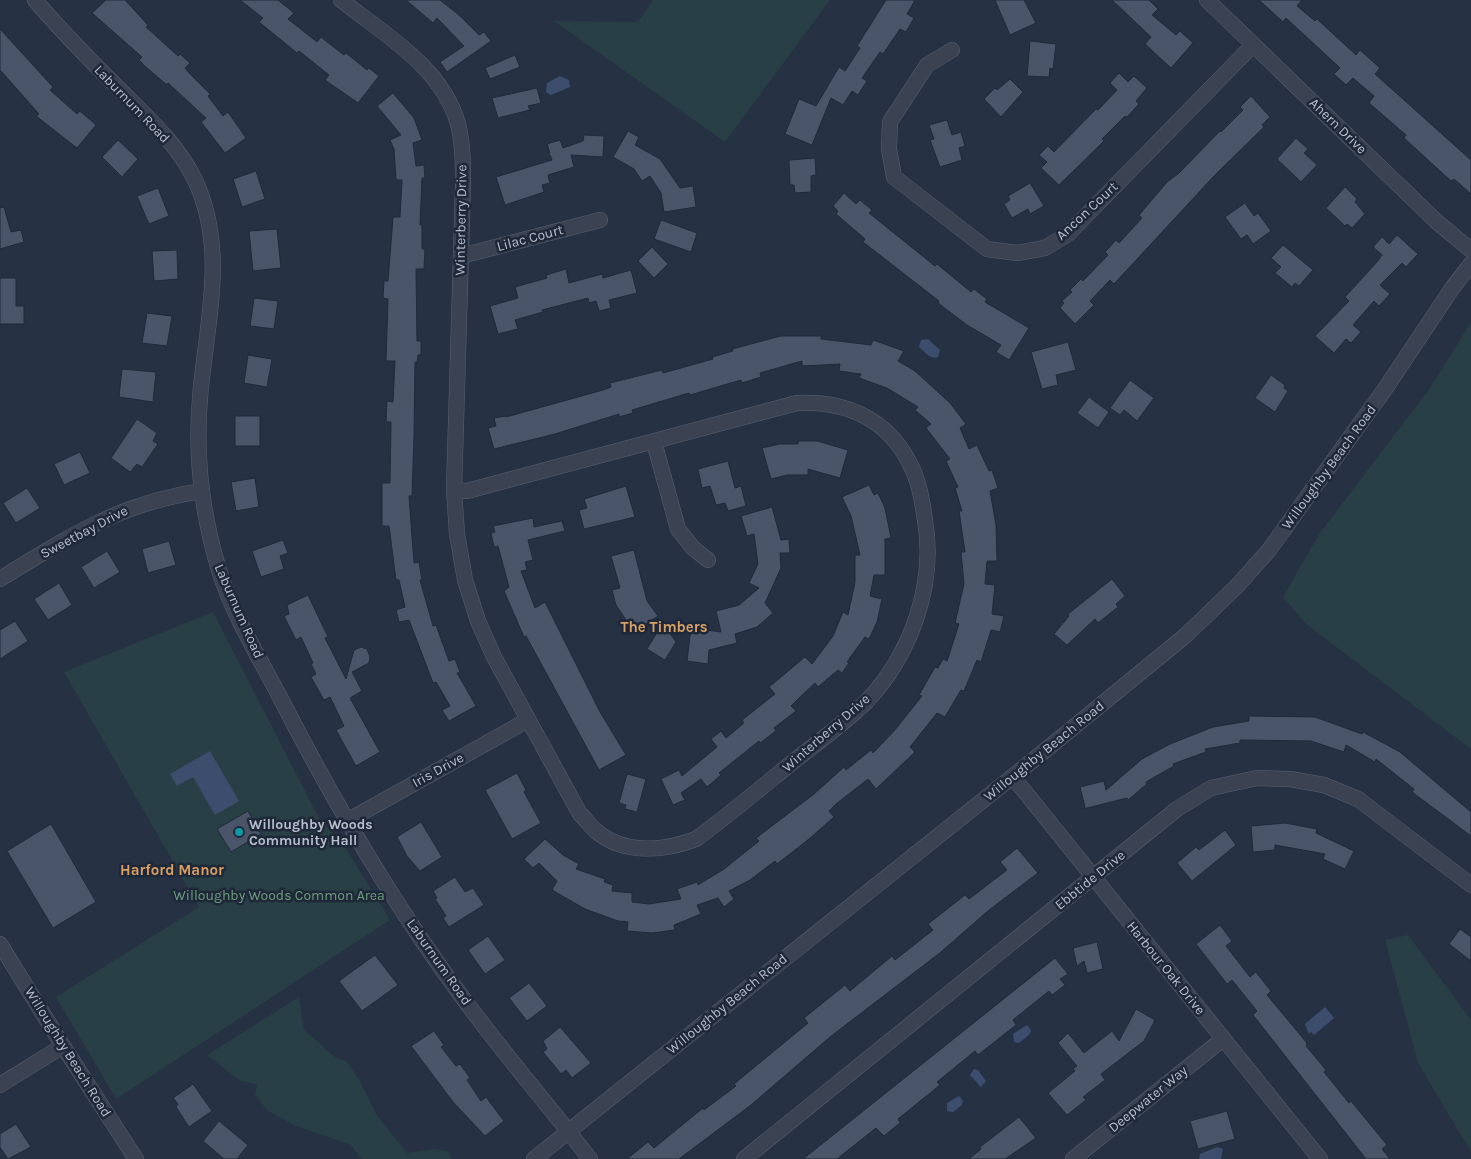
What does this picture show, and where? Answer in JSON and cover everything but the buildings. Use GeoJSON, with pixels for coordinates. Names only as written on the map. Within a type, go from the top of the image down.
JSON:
{"type":"FeatureCollection","features":[{"type":"Feature","properties":{"kind":"street","name":"Laburnum Road"},"geometry":{"type":"LineString","coordinates":[[35,0],[63,34],[159,128],[179,153],[194,178],[207,211],[213,245],[214,274],[200,399],[198,464],[220,573],[237,612],[319,774],[393,895],[456,990],[590,1159]]}},
{"type":"Feature","properties":{"kind":"street","name":"Winterberry Drive"},"geometry":{"type":"LineString","coordinates":[[341,0],[426,67],[442,88],[458,123],[462,148],[461,256],[454,490],[456,534],[463,571],[478,621],[528,720],[580,814],[597,832],[619,844],[636,848],[659,849],[679,846],[696,839],[717,824],[866,701],[892,669],[904,649],[920,607],[926,578],[927,532],[914,471],[891,435],[868,418],[847,408],[822,402],[796,403],[467,491],[454,490]]}},
{"type":"Feature","properties":{"kind":"street","name":"Ahern Drive"},"geometry":{"type":"LineString","coordinates":[[1207,0],[1437,222],[1471,250]]}},
{"type":"Feature","properties":{"kind":"street","name":"Ancon Court"},"geometry":{"type":"LineString","coordinates":[[952,50],[927,65],[890,122],[889,149],[894,177],[987,248],[1017,253],[1046,248],[1068,234],[1253,44]]}},
{"type":"Feature","properties":{"kind":"street","name":"Lilac Court"},"geometry":{"type":"LineString","coordinates":[[461,256],[600,220]]}},
{"type":"Feature","properties":{"kind":"street","name":"Willoughby Beach Road"},"geometry":{"type":"LineString","coordinates":[[534,1159],[1013,777],[1185,636],[1237,586],[1269,550],[1385,390],[1453,287],[1471,264]]}},
{"type":"Feature","properties":{"kind":"street"},"geometry":{"type":"LineString","coordinates":[[654,442],[678,529],[693,548],[708,560]]}},
{"type":"Feature","properties":{"kind":"street","name":"Sweetbay Drive"},"geometry":{"type":"LineString","coordinates":[[0,579],[89,526],[118,512],[173,495],[202,491]]}},
{"type":"Feature","properties":{"kind":"street","name":"Iris Drive"},"geometry":{"type":"LineString","coordinates":[[347,821],[528,720]]}},
{"type":"Feature","properties":{"kind":"street","name":"Harbour Oak Drive"},"geometry":{"type":"LineString","coordinates":[[1013,777],[1320,1159]]}},
{"type":"Feature","properties":{"kind":"street","name":"Ebbtide Drive"},"geometry":{"type":"LineString","coordinates":[[744,1159],[1178,809],[1211,788],[1257,778],[1324,785],[1358,799],[1471,885]]}},
{"type":"Feature","properties":{"kind":"street","name":"Willoughby Beach Road"},"geometry":{"type":"LineString","coordinates":[[0,944],[136,1159]]}},
{"type":"Feature","properties":{"kind":"street","name":"Deepwater Way"},"geometry":{"type":"LineString","coordinates":[[1073,1159],[1223,1039]]}},
{"type":"Feature","properties":{"kind":"street"},"geometry":{"type":"LineString","coordinates":[[0,1085],[63,1046]]}},
{"type":"Feature","properties":{"kind":"green space"},"geometry":{"type":"Polygon","coordinates":[[[653,0],[830,0],[725,142],[554,21],[638,22],[653,0]]]}},
{"type":"Feature","properties":{"kind":"green space"},"geometry":{"type":"Polygon","coordinates":[[[1471,322],[1471,749],[1306,624],[1283,597],[1320,533],[1430,388],[1471,322]]]}},
{"type":"Feature","properties":{"kind":"green space","name":"Willoughby Woods Common Area"},"geometry":{"type":"Polygon","coordinates":[[[213,612],[319,818],[344,845],[390,920],[116,1099],[56,997],[199,907],[64,672],[213,612]]]}},
{"type":"Feature","properties":{"kind":"green space"},"geometry":{"type":"Polygon","coordinates":[[[1408,935],[1471,1020],[1471,1152],[1418,1063],[1385,940],[1408,935]]]}},
{"type":"Feature","properties":{"kind":"green space"},"geometry":{"type":"Polygon","coordinates":[[[299,997],[304,1030],[335,1057],[347,1062],[360,1081],[376,1114],[407,1153],[433,1149],[448,1151],[452,1159],[361,1159],[351,1145],[296,1126],[268,1111],[255,1095],[257,1084],[240,1081],[207,1055],[299,997]]]}},
{"type":"Feature","properties":{"kind":"water"},"geometry":{"type":"Polygon","coordinates":[[[560,76],[569,80],[570,87],[551,95],[546,92],[547,83],[560,76]]]}},
{"type":"Feature","properties":{"kind":"water"},"geometry":{"type":"Polygon","coordinates":[[[928,339],[940,350],[938,357],[930,356],[919,347],[921,340],[928,339]]]}},
{"type":"Feature","properties":{"kind":"water"},"geometry":{"type":"Polygon","coordinates":[[[210,751],[239,801],[215,815],[193,777],[177,786],[170,774],[210,751]]]}},
{"type":"Feature","properties":{"kind":"water"},"geometry":{"type":"Polygon","coordinates":[[[1325,1007],[1334,1018],[1314,1035],[1311,1032],[1309,1034],[1305,1024],[1325,1007]]]}},
{"type":"Feature","properties":{"kind":"water"},"geometry":{"type":"Polygon","coordinates":[[[1027,1025],[1031,1030],[1030,1034],[1019,1043],[1014,1042],[1013,1034],[1027,1025]]]}},
{"type":"Feature","properties":{"kind":"water"},"geometry":{"type":"Polygon","coordinates":[[[974,1069],[978,1070],[986,1081],[981,1087],[970,1075],[974,1069]]]}},
{"type":"Feature","properties":{"kind":"water"},"geometry":{"type":"Polygon","coordinates":[[[959,1096],[963,1101],[962,1105],[953,1112],[947,1111],[947,1103],[959,1096]]]}},
{"type":"Feature","properties":{"kind":"water"},"geometry":{"type":"Polygon","coordinates":[[[1217,1147],[1223,1149],[1221,1159],[1199,1159],[1200,1154],[1217,1147]]]}},
{"type":"Feature","properties":{"kind":"place","name":"Willoughby Woods Community Hall"},"geometry":{"type":"Point","coordinates":[239,832]}},
{"type":"Feature","properties":{"kind":"district","name":"The Timbers"},"geometry":{"type":"Point","coordinates":[664,627]}},
{"type":"Feature","properties":{"kind":"district","name":"Harford Manor"},"geometry":{"type":"Point","coordinates":[172,870]}}]}
